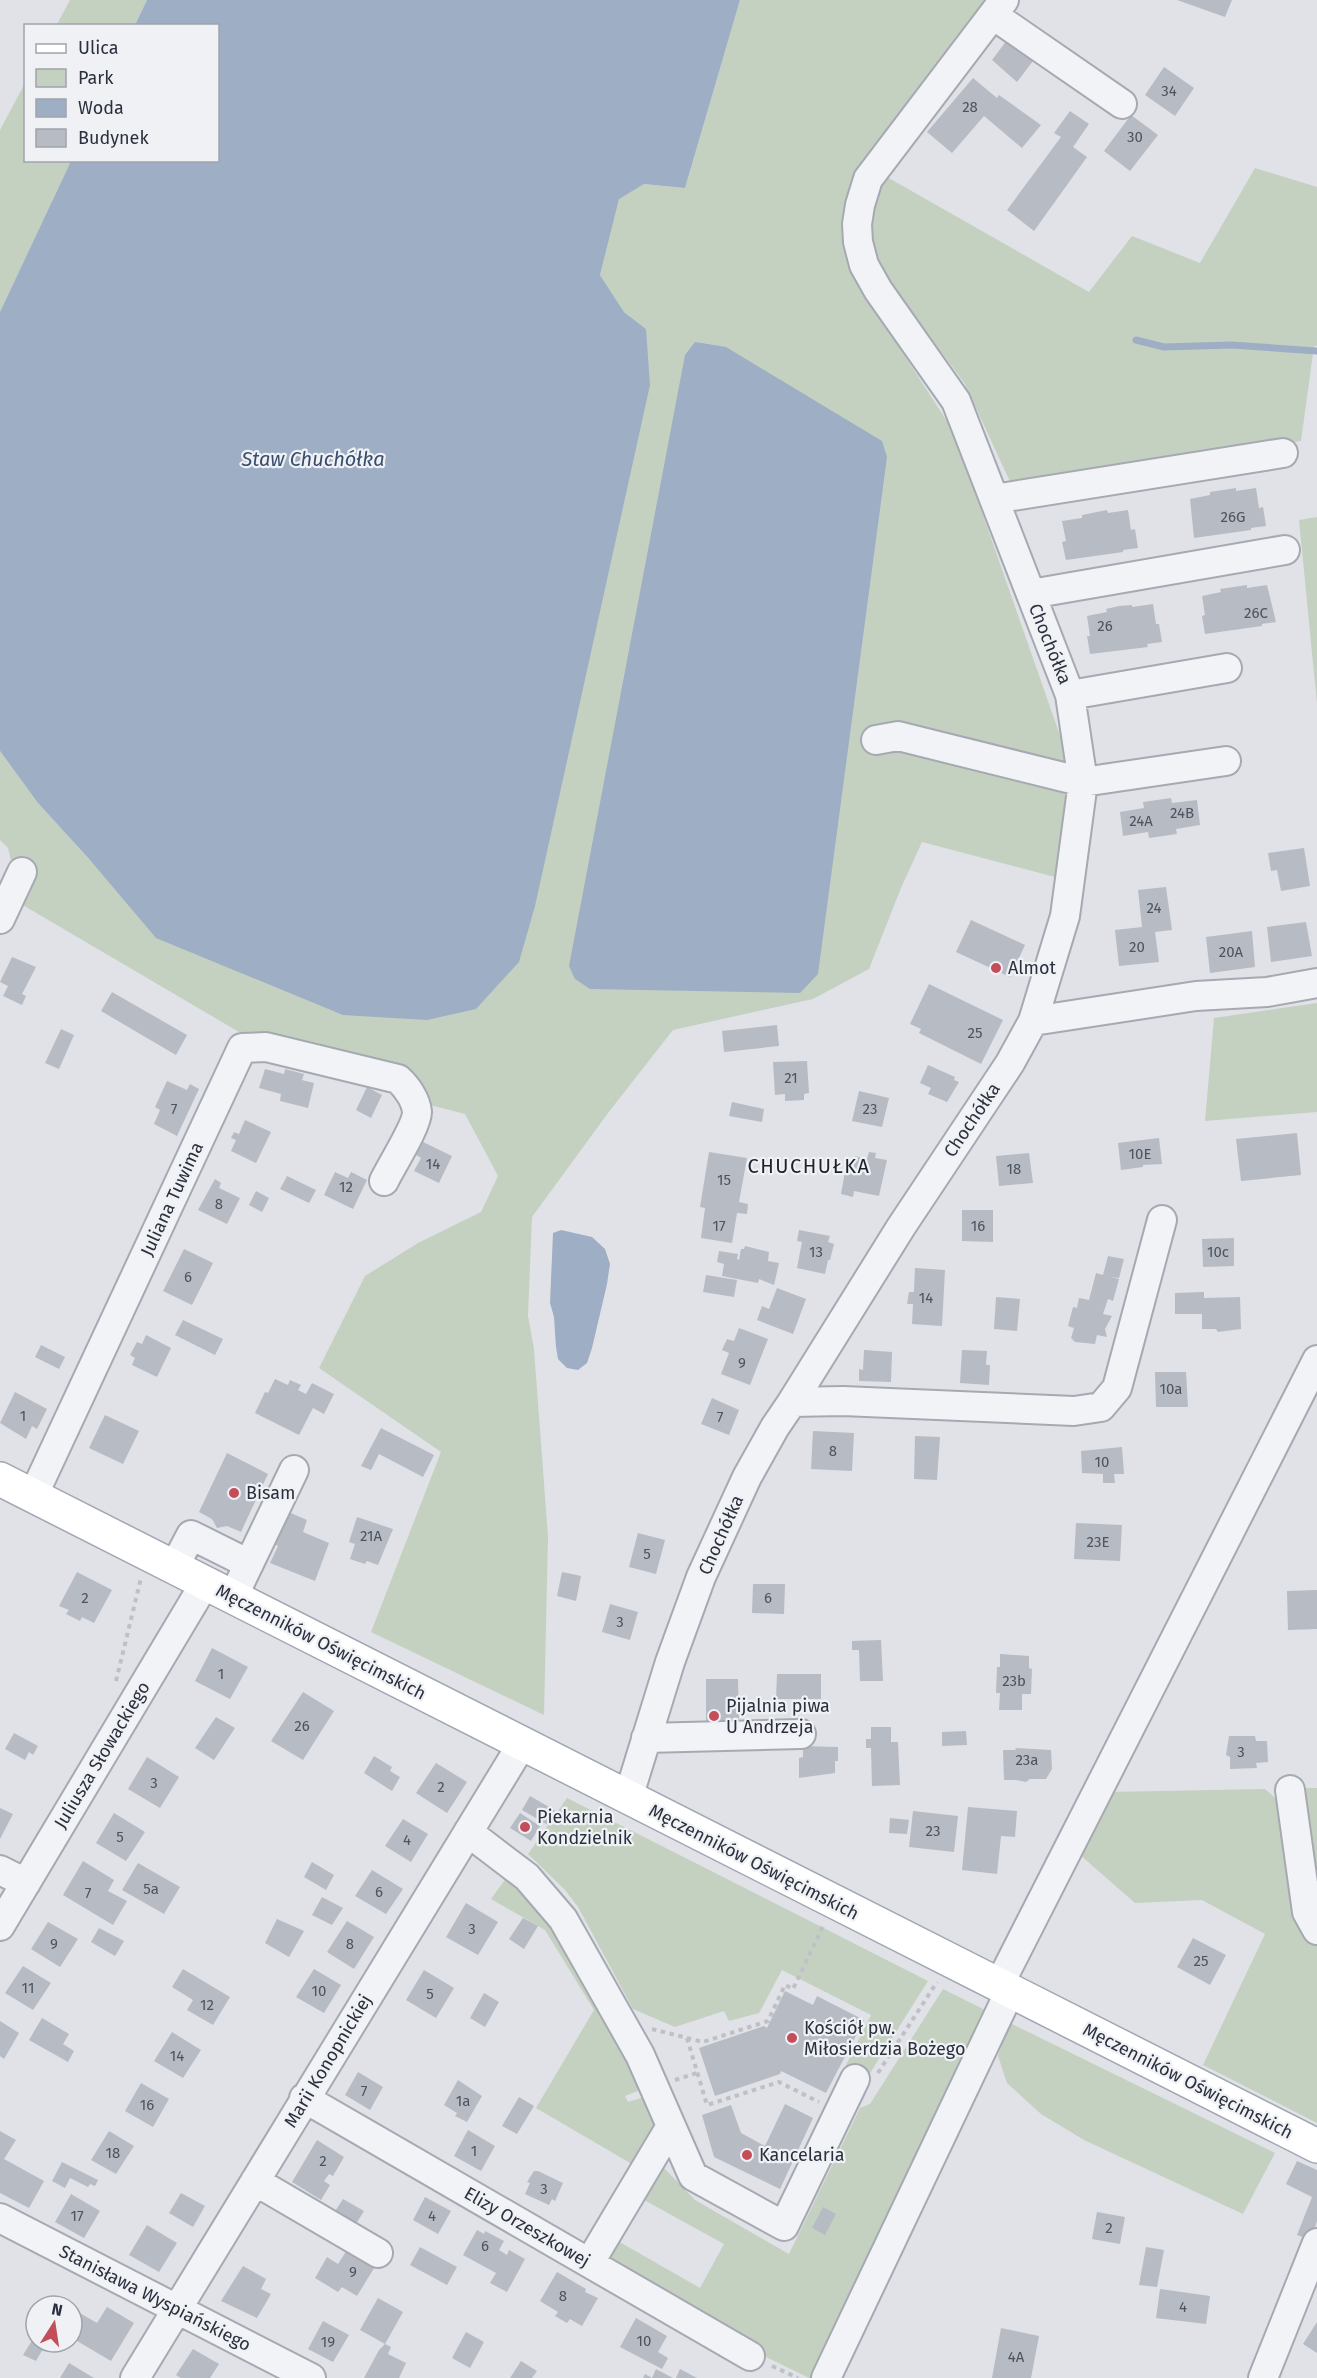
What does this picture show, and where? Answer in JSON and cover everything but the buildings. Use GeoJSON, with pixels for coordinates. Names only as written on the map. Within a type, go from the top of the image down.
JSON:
{"type":"FeatureCollection","features":[{"type":"Feature","properties":{"kind":"main road","name":"Męczenników Oświęcimskich"},"geometry":{"type":"LineString","coordinates":[[0,1479],[1317,2146]]}},
{"type":"Feature","properties":{"kind":"street"},"geometry":{"type":"LineString","coordinates":[[999,7],[1122,104]]}},
{"type":"Feature","properties":{"kind":"street","name":"Chochółka"},"geometry":{"type":"LineString","coordinates":[[628,1798],[670,1662],[701,1577],[747,1477],[774,1426],[792,1402],[901,1227],[1010,1063],[1033,1021],[1065,916],[1083,782],[1070,695],[956,400],[864,265],[858,242],[857,224],[860,205],[868,180],[999,7]]}},
{"type":"Feature","properties":{"kind":"street"},"geometry":{"type":"LineString","coordinates":[[994,499],[1283,453]]}},
{"type":"Feature","properties":{"kind":"street"},"geometry":{"type":"LineString","coordinates":[[1030,594],[1285,550]]}},
{"type":"Feature","properties":{"kind":"street"},"geometry":{"type":"LineString","coordinates":[[1070,695],[1227,668]]}},
{"type":"Feature","properties":{"kind":"street"},"geometry":{"type":"LineString","coordinates":[[876,740],[898,736],[1083,782],[1226,761]]}},
{"type":"Feature","properties":{"kind":"street"},"geometry":{"type":"LineString","coordinates":[[0,919],[22,872]]}},
{"type":"Feature","properties":{"kind":"street"},"geometry":{"type":"LineString","coordinates":[[1033,1021],[1197,996],[1267,992],[1317,983]]}},
{"type":"Feature","properties":{"kind":"street","name":"Juliana Tuwima"},"geometry":{"type":"LineString","coordinates":[[33,1496],[242,1048],[266,1047],[398,1079],[407,1087],[417,1112],[414,1123],[384,1181]]}},
{"type":"Feature","properties":{"kind":"street"},"geometry":{"type":"LineString","coordinates":[[792,1402],[843,1401],[1074,1411],[1101,1407],[1117,1388],[1162,1220]]}},
{"type":"Feature","properties":{"kind":"street"},"geometry":{"type":"LineString","coordinates":[[826,2378],[1005,1988],[1317,1360]]}},
{"type":"Feature","properties":{"kind":"street","name":"Juliusza Słowackiego"},"geometry":{"type":"LineString","coordinates":[[0,1926],[219,1590],[249,1564],[294,1470]]}},
{"type":"Feature","properties":{"kind":"street"},"geometry":{"type":"LineString","coordinates":[[174,1567],[191,1535],[249,1564]]}},
{"type":"Feature","properties":{"kind":"street"},"geometry":{"type":"LineString","coordinates":[[646,1738],[801,1734]]}},
{"type":"Feature","properties":{"kind":"street","name":"Marii Konopnickiej"},"geometry":{"type":"LineString","coordinates":[[135,2378],[522,1744]]}},
{"type":"Feature","properties":{"kind":"street"},"geometry":{"type":"LineString","coordinates":[[1290,1790],[1307,1912],[1317,1930]]}},
{"type":"Feature","properties":{"kind":"street"},"geometry":{"type":"LineString","coordinates":[[468,1832],[527,1877],[563,1919],[640,2055],[693,2176],[784,2226],[848,2094]]}},
{"type":"Feature","properties":{"kind":"street"},"geometry":{"type":"LineString","coordinates":[[0,1870],[26,1883]]}},
{"type":"Feature","properties":{"kind":"street","name":"Elizy Orzeszkowej"},"geometry":{"type":"LineString","coordinates":[[304,2098],[760,2361]]}},
{"type":"Feature","properties":{"kind":"street"},"geometry":{"type":"LineString","coordinates":[[590,2262],[671,2126]]}},
{"type":"Feature","properties":{"kind":"street"},"geometry":{"type":"LineString","coordinates":[[255,2181],[378,2253]]}},
{"type":"Feature","properties":{"kind":"street","name":"Stanisława Wyspiańskiego"},"geometry":{"type":"LineString","coordinates":[[0,2218],[311,2378]]}},
{"type":"Feature","properties":{"kind":"street"},"geometry":{"type":"LineString","coordinates":[[1263,2378],[1317,2243]]}},
{"type":"Feature","properties":{"kind":"path"},"geometry":{"type":"LineString","coordinates":[[619,2021],[703,2042],[768,2021],[785,1985],[793,1989],[825,1920]]}},
{"type":"Feature","properties":{"kind":"path"},"geometry":{"type":"LineString","coordinates":[[686,2037],[707,2105],[779,2082],[863,2096],[939,1978]]}},
{"type":"Feature","properties":{"kind":"path"},"geometry":{"type":"LineString","coordinates":[[686,2076],[697,2073]]}},
{"type":"Feature","properties":{"kind":"path"},"geometry":{"type":"LineString","coordinates":[[760,2361],[798,2378]]}},
{"type":"Feature","properties":{"kind":"green space"},"geometry":{"type":"Polygon","coordinates":[[[70,0],[147,0],[135,24],[57,24],[70,0]]]}},
{"type":"Feature","properties":{"kind":"green space"},"geometry":{"type":"Polygon","coordinates":[[[740,0],[987,0],[861,169],[846,198],[842,231],[855,279],[954,432],[1071,767],[1055,877],[922,842],[869,969],[813,999],[673,1030],[608,1113],[532,1217],[528,1316],[534,1349],[548,1537],[544,1715],[371,1632],[441,1452],[319,1368],[365,1276],[418,1243],[481,1212],[498,1176],[465,1114],[430,1105],[418,1078],[386,1064],[239,1032],[21,904],[8,848],[0,840],[0,751],[38,803],[90,860],[646,329],[624,312],[600,275],[619,198],[644,184],[685,188],[740,0]]]}},
{"type":"Feature","properties":{"kind":"green space"},"geometry":{"type":"Polygon","coordinates":[[[24,85],[24,162],[71,162],[0,312],[0,130],[24,85]]]}},
{"type":"Feature","properties":{"kind":"green space"},"geometry":{"type":"Polygon","coordinates":[[[1255,168],[1317,187],[1317,346],[1314,346],[1301,441],[1012,486],[965,384],[878,266],[872,232],[874,200],[887,177],[1089,292],[1132,236],[1200,263],[1255,168]]]}},
{"type":"Feature","properties":{"kind":"green space"},"geometry":{"type":"Polygon","coordinates":[[[1317,517],[1317,704],[1299,520],[1317,517]]]}},
{"type":"Feature","properties":{"kind":"green space"},"geometry":{"type":"Polygon","coordinates":[[[1317,1003],[1317,1112],[1205,1121],[1214,1018],[1317,1003]]]}},
{"type":"Feature","properties":{"kind":"green space"},"geometry":{"type":"Polygon","coordinates":[[[1302,1788],[1317,1788],[1317,1869],[1302,1788]]]}},
{"type":"Feature","properties":{"kind":"green space"},"geometry":{"type":"Polygon","coordinates":[[[1265,1789],[1289,1810],[1317,1941],[1317,2123],[1203,2065],[1265,1934],[1202,1900],[1135,1903],[1079,1854],[1108,1792],[1265,1789]]]}},
{"type":"Feature","properties":{"kind":"green space"},"geometry":{"type":"Polygon","coordinates":[[[567,1798],[928,1981],[867,2078],[845,2067],[871,2015],[782,1970],[759,2013],[729,2021],[724,2011],[675,2027],[633,2009],[578,1907],[565,1890],[528,1854],[567,1798]]]}},
{"type":"Feature","properties":{"kind":"green space"},"geometry":{"type":"Polygon","coordinates":[[[509,1874],[532,1894],[645,2088],[625,2096],[628,2102],[648,2096],[663,2124],[637,2167],[536,2108],[594,2010],[545,1930],[491,1899],[509,1874]]]}},
{"type":"Feature","properties":{"kind":"green space"},"geometry":{"type":"Polygon","coordinates":[[[943,1989],[991,2013],[823,2378],[809,2378],[768,2358],[597,2260],[611,2237],[700,2288],[724,2244],[644,2200],[663,2167],[695,2200],[789,2254],[860,2108],[870,2104],[943,1989]]]}},
{"type":"Feature","properties":{"kind":"green space"},"geometry":{"type":"Polygon","coordinates":[[[1008,2022],[1275,2153],[1243,2214],[1084,2140],[1041,2114],[1007,2083],[998,2056],[1008,2022]]]}},
{"type":"Feature","properties":{"kind":"water","name":"Staw Chuchółka"},"geometry":{"type":"Polygon","coordinates":[[[147,0],[740,0],[685,188],[644,184],[619,199],[600,275],[624,312],[646,329],[650,385],[535,906],[519,962],[476,1009],[427,1020],[343,1015],[156,938],[38,803],[0,751],[0,312],[71,162],[219,162],[219,24],[135,24],[147,0]]]}},
{"type":"Feature","properties":{"kind":"water"},"geometry":{"type":"Polygon","coordinates":[[[695,342],[726,347],[882,441],[887,457],[818,974],[800,993],[590,989],[575,979],[569,966],[685,355],[695,342]]]}},
{"type":"Feature","properties":{"kind":"water"},"geometry":{"type":"Polygon","coordinates":[[[561,1230],[592,1237],[605,1249],[610,1264],[592,1348],[587,1363],[578,1370],[567,1368],[558,1359],[554,1317],[550,1303],[553,1233],[561,1230]]]}},
{"type":"Feature","properties":{"kind":"waterway"},"geometry":{"type":"LineString","coordinates":[[1136,340],[1164,347],[1232,345],[1317,351]]}},
{"type":"Feature","properties":{"kind":"place","name":"Almot"},"geometry":{"type":"Point","coordinates":[996,968]}},
{"type":"Feature","properties":{"kind":"place","name":"Bisam"},"geometry":{"type":"Point","coordinates":[234,1493]}},
{"type":"Feature","properties":{"kind":"place","name":"Pijalnia piwa U Andrzeja"},"geometry":{"type":"Point","coordinates":[714,1716]}},
{"type":"Feature","properties":{"kind":"place","name":"Piekarnia Kondzielnik"},"geometry":{"type":"Point","coordinates":[525,1827]}},
{"type":"Feature","properties":{"kind":"place","name":"Kościół pw. Miłosierdzia Bożego"},"geometry":{"type":"Point","coordinates":[792,2038]}},
{"type":"Feature","properties":{"kind":"place","name":"Kancelaria"},"geometry":{"type":"Point","coordinates":[747,2155]}},
{"type":"Feature","properties":{"kind":"district","name":"CHUCHUŁKA"},"geometry":{"type":"Point","coordinates":[809,1166]}}]}
